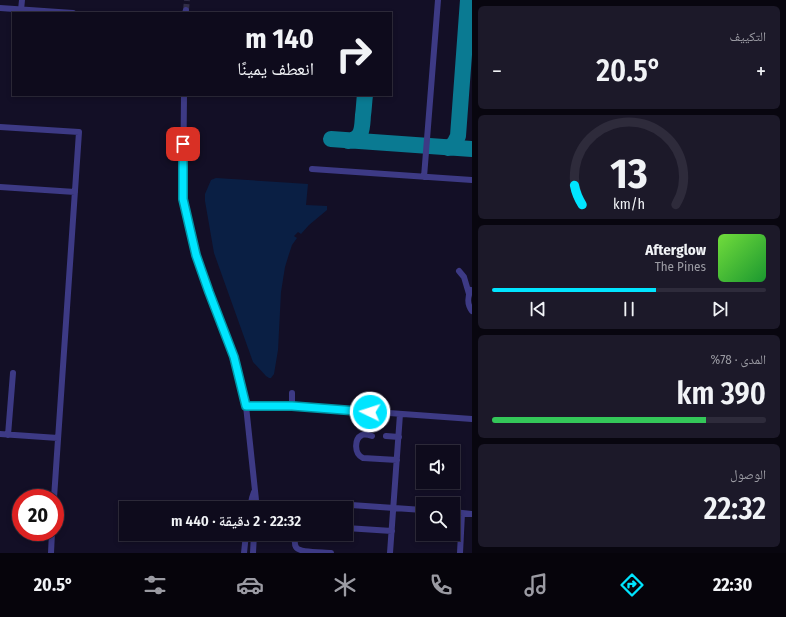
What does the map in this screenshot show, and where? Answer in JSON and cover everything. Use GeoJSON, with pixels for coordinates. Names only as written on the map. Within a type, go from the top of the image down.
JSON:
{"type":"FeatureCollection","features":[{"type":"Feature","properties":{"kind":"lane"},"geometry":{"type":"LineString","coordinates":[[22,0],[22,10]]}},
{"type":"Feature","properties":{"kind":"lane"},"geometry":{"type":"LineString","coordinates":[[424,177],[438,0]]}},
{"type":"Feature","properties":{"kind":"lane"},"geometry":{"type":"LineString","coordinates":[[0,8],[56,12]]}},
{"type":"Feature","properties":{"kind":"lane"},"geometry":{"type":"LineString","coordinates":[[184,96],[183,199],[196,255],[234,357],[246,406],[256,501]]}},
{"type":"Feature","properties":{"kind":"lane"},"geometry":{"type":"LineString","coordinates":[[0,126],[79,132],[55,489]]}},
{"type":"Feature","properties":{"kind":"lane"},"geometry":{"type":"LineString","coordinates":[[312,169],[472,180]]}},
{"type":"Feature","properties":{"kind":"lane"},"geometry":{"type":"LineString","coordinates":[[0,187],[75,192]]}},
{"type":"Feature","properties":{"kind":"lane"},"geometry":{"type":"LineString","coordinates":[[459,270],[471,292],[468,302],[472,311]]}},
{"type":"Feature","properties":{"kind":"lane"},"geometry":{"type":"LineString","coordinates":[[464,277],[472,281]]}},
{"type":"Feature","properties":{"kind":"lane"},"geometry":{"type":"LineString","coordinates":[[8,435],[13,373]]}},
{"type":"Feature","properties":{"kind":"lane"},"geometry":{"type":"LineString","coordinates":[[292,393],[292,406]]}},
{"type":"Feature","properties":{"kind":"lane"},"geometry":{"type":"LineString","coordinates":[[246,406],[292,406],[472,419]]}},
{"type":"Feature","properties":{"kind":"lane"},"geometry":{"type":"LineString","coordinates":[[390,553],[400,414]]}},
{"type":"Feature","properties":{"kind":"lane"},"geometry":{"type":"LineString","coordinates":[[0,434],[58,438]]}},
{"type":"Feature","properties":{"kind":"lane"},"geometry":{"type":"LineString","coordinates":[[372,436],[365,435],[358,438],[356,452],[359,456],[363,458],[397,460]]}},
{"type":"Feature","properties":{"kind":"lane"},"geometry":{"type":"LineString","coordinates":[[386,436],[399,437]]}},
{"type":"Feature","properties":{"kind":"lane"},"geometry":{"type":"LineString","coordinates":[[251,501],[255,490]]}},
{"type":"Feature","properties":{"kind":"lane"},"geometry":{"type":"LineString","coordinates":[[353,505],[416,509]]}},
{"type":"Feature","properties":{"kind":"lane"},"geometry":{"type":"LineString","coordinates":[[460,553],[462,513],[472,514]]}},
{"type":"Feature","properties":{"kind":"lane"},"geometry":{"type":"LineString","coordinates":[[353,528],[392,531]]}},
{"type":"Feature","properties":{"kind":"lane"},"geometry":{"type":"LineString","coordinates":[[51,553],[52,541]]}},
{"type":"Feature","properties":{"kind":"lane"},"geometry":{"type":"LineString","coordinates":[[244,553],[245,541]]}},
{"type":"Feature","properties":{"kind":"lane"},"geometry":{"type":"LineString","coordinates":[[253,553],[254,541]]}},
{"type":"Feature","properties":{"kind":"lane"},"geometry":{"type":"LineString","coordinates":[[295,541],[295,545],[302,551],[331,553]]}},
{"type":"Feature","properties":{"kind":"water"},"geometry":{"type":"Polygon","coordinates":[[[216,178],[308,184],[306,205],[327,206],[327,210],[301,234],[298,232],[294,236],[297,238],[292,245],[285,267],[281,292],[278,350],[274,374],[271,378],[266,376],[253,362],[214,253],[205,194],[211,180],[216,178]]]}},
{"type":"Feature","properties":{"kind":"taxiway"},"geometry":{"type":"LineString","coordinates":[[448,148],[454,144],[458,136],[468,0]]}},
{"type":"Feature","properties":{"kind":"taxiway"},"geometry":{"type":"LineString","coordinates":[[348,141],[357,138],[361,132],[365,96]]}},
{"type":"Feature","properties":{"kind":"taxiway"},"geometry":{"type":"LineString","coordinates":[[331,139],[472,149]]}},
{"type":"Feature","properties":{"kind":"tunnel"},"geometry":{"type":"LineString","coordinates":[[186,10],[187,0]]}},
{"type":"Feature","properties":{"kind":"route"},"geometry":{"type":"LineString","coordinates":[[183,144],[183,199],[196,255],[234,357],[246,406],[292,406],[370,412]]}}]}
